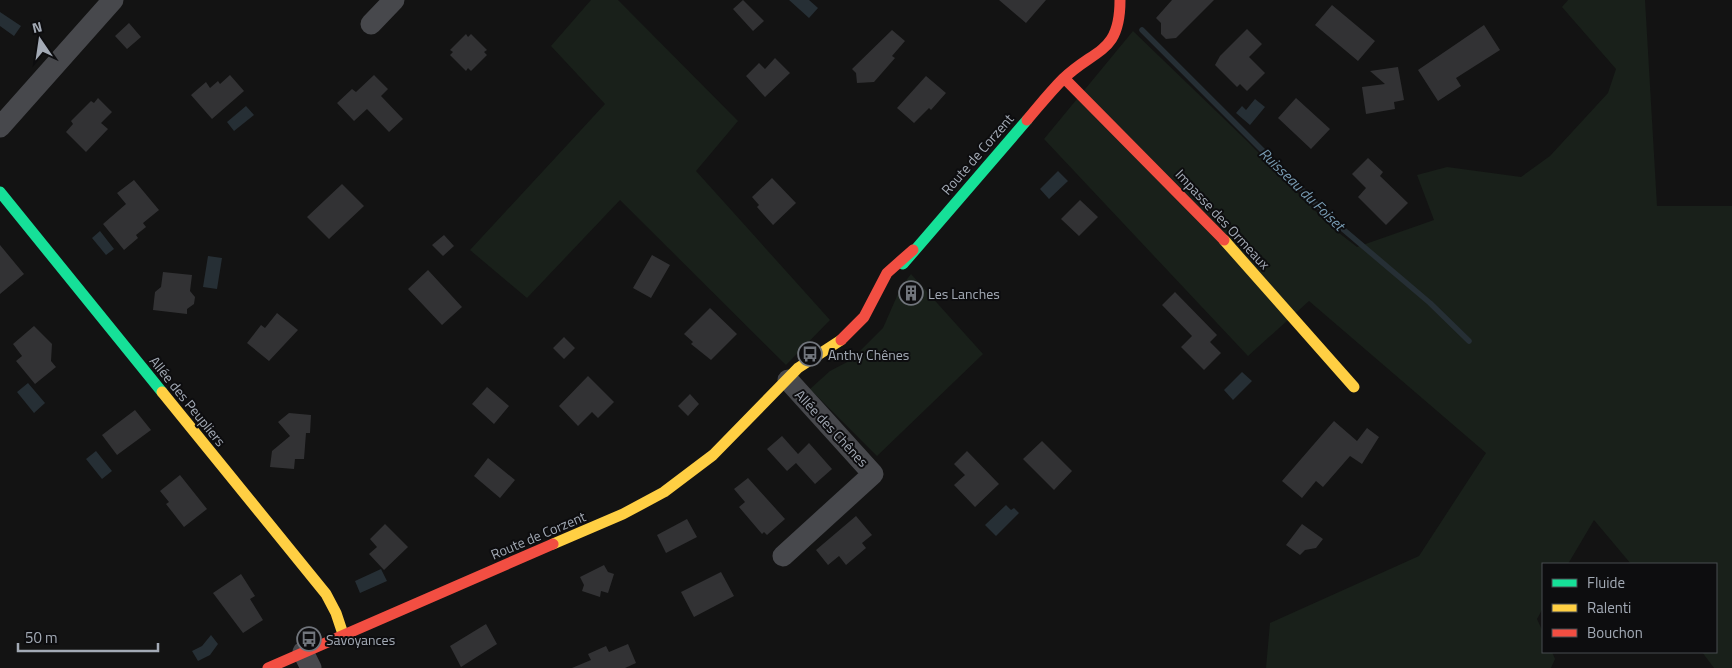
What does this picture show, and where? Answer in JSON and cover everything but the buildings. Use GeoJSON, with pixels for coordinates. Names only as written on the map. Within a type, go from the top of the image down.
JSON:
{"type":"FeatureCollection","features":[{"type":"Feature","properties":{"kind":"street"},"geometry":{"type":"LineString","coordinates":[[0,127],[113,0]]}},
{"type":"Feature","properties":{"kind":"street"},"geometry":{"type":"LineString","coordinates":[[371,24],[394,0]]}},
{"type":"Feature","properties":{"kind":"street","name":"Route de Corzent"},"geometry":{"type":"LineString","coordinates":[[1064,78],[1103,50],[1112,39],[1120,22],[1120,0]]}},
{"type":"Feature","properties":{"kind":"street","name":"Route de Corzent"},"geometry":{"type":"LineString","coordinates":[[268,668],[307,660],[343,634],[644,504],[713,455],[803,364],[840,342],[850,333],[868,310],[887,273],[912,250],[1064,78],[1089,43]]}},
{"type":"Feature","properties":{"kind":"street","name":"Impasse des Ormeaux"},"geometry":{"type":"LineString","coordinates":[[1064,78],[1203,217],[1354,387]]}},
{"type":"Feature","properties":{"kind":"street","name":"Allée des Peupliers"},"geometry":{"type":"LineString","coordinates":[[0,192],[326,594],[334,608],[343,634]]}},
{"type":"Feature","properties":{"kind":"street","name":"Route de Corzent"},"geometry":{"type":"LineString","coordinates":[[888,298],[895,277],[912,250]]}},
{"type":"Feature","properties":{"kind":"street","name":"Route de Corzent"},"geometry":{"type":"LineString","coordinates":[[788,380],[827,363]]}},
{"type":"Feature","properties":{"kind":"street","name":"Allée des Chênes"},"geometry":{"type":"LineString","coordinates":[[783,556],[874,474],[788,380]]}},
{"type":"Feature","properties":{"kind":"shaded area"},"geometry":{"type":"Polygon","coordinates":[[[591,0],[618,0],[738,121],[696,171],[830,320],[786,365],[620,200],[527,298],[470,250],[605,104],[551,46],[591,0]]]}},
{"type":"Feature","properties":{"kind":"shaded area"},"geometry":{"type":"Polygon","coordinates":[[[789,0],[809,0],[818,8],[809,18],[789,0]]]}},
{"type":"Feature","properties":{"kind":"shaded area"},"geometry":{"type":"Polygon","coordinates":[[[1568,0],[1645,0],[1657,206],[1732,206],[1732,668],[1714,668],[1703,653],[1717,653],[1717,563],[1630,563],[1594,520],[1569,563],[1542,563],[1542,610],[1537,619],[1542,630],[1542,653],[1552,653],[1555,659],[1551,668],[1266,668],[1270,623],[1419,556],[1486,453],[1309,301],[1248,356],[1044,139],[1133,31],[1247,141],[1330,226],[1357,247],[1434,220],[1417,175],[1447,167],[1521,177],[1550,156],[1608,93],[1616,69],[1562,7],[1568,0]]]}},
{"type":"Feature","properties":{"kind":"shaded area"},"geometry":{"type":"Polygon","coordinates":[[[0,12],[21,26],[14,36],[0,26],[0,12]]]}},
{"type":"Feature","properties":{"kind":"shaded area"},"geometry":{"type":"Polygon","coordinates":[[[1255,99],[1265,107],[1250,125],[1236,113],[1242,106],[1246,110],[1255,99]]]}},
{"type":"Feature","properties":{"kind":"shaded area"},"geometry":{"type":"Polygon","coordinates":[[[246,106],[254,115],[234,131],[227,122],[246,106]]]}},
{"type":"Feature","properties":{"kind":"shaded area"},"geometry":{"type":"Polygon","coordinates":[[[1058,171],[1068,181],[1049,199],[1040,189],[1058,171]]]}},
{"type":"Feature","properties":{"kind":"shaded area"},"geometry":{"type":"Polygon","coordinates":[[[100,231],[114,249],[106,255],[92,238],[100,231]]]}},
{"type":"Feature","properties":{"kind":"shaded area"},"geometry":{"type":"Polygon","coordinates":[[[208,256],[222,258],[217,289],[203,287],[208,256]]]}},
{"type":"Feature","properties":{"kind":"shaded area"},"geometry":{"type":"Polygon","coordinates":[[[911,274],[983,354],[877,456],[810,389],[830,371],[851,360],[883,328],[901,287],[911,274]]]}},
{"type":"Feature","properties":{"kind":"shaded area"},"geometry":{"type":"Polygon","coordinates":[[[1242,372],[1252,381],[1233,400],[1224,390],[1242,372]]]}},
{"type":"Feature","properties":{"kind":"shaded area"},"geometry":{"type":"Polygon","coordinates":[[[28,383],[45,403],[34,413],[17,392],[28,383]]]}},
{"type":"Feature","properties":{"kind":"shaded area"},"geometry":{"type":"Polygon","coordinates":[[[96,451],[112,471],[102,479],[86,459],[96,451]]]}},
{"type":"Feature","properties":{"kind":"shaded area"},"geometry":{"type":"Polygon","coordinates":[[[1006,505],[1011,510],[1014,508],[1019,513],[996,536],[985,525],[1006,505]]]}},
{"type":"Feature","properties":{"kind":"shaded area"},"geometry":{"type":"Polygon","coordinates":[[[381,569],[387,581],[360,593],[355,581],[381,569]]]}},
{"type":"Feature","properties":{"kind":"shaded area"},"geometry":{"type":"Polygon","coordinates":[[[211,635],[218,644],[210,655],[198,661],[192,651],[202,646],[211,635]]]}},
{"type":"Feature","properties":{"kind":"waterway","name":"Ruisseau du Foiset"},"geometry":{"type":"LineString","coordinates":[[1142,30],[1331,219],[1430,303],[1469,341]]}},
{"type":"Feature","properties":{"kind":"traffic: fast"},"geometry":{"type":"LineString","coordinates":[[903,264],[1027,120]]}},
{"type":"Feature","properties":{"kind":"traffic: fast"},"geometry":{"type":"LineString","coordinates":[[0,192],[162,392]]}},
{"type":"Feature","properties":{"kind":"traffic: slow"},"geometry":{"type":"LineString","coordinates":[[1224,240],[1354,387]]}},
{"type":"Feature","properties":{"kind":"traffic: slow"},"geometry":{"type":"LineString","coordinates":[[553,544],[623,514],[664,492],[713,455],[798,368],[841,340]]}},
{"type":"Feature","properties":{"kind":"traffic: slow"},"geometry":{"type":"LineString","coordinates":[[162,392],[326,594],[336,613],[343,634]]}},
{"type":"Feature","properties":{"kind":"traffic: jam"},"geometry":{"type":"LineString","coordinates":[[1027,120],[1063,79],[1104,48],[1110,41],[1116,31],[1120,0]]}},
{"type":"Feature","properties":{"kind":"traffic: jam"},"geometry":{"type":"LineString","coordinates":[[1064,78],[1224,240]]}},
{"type":"Feature","properties":{"kind":"traffic: jam"},"geometry":{"type":"LineString","coordinates":[[841,340],[864,317],[887,273],[913,250]]}},
{"type":"Feature","properties":{"kind":"traffic: jam"},"geometry":{"type":"LineString","coordinates":[[268,668],[553,544]]}},
{"type":"Feature","properties":{"kind":"place","name":"Les Lanches"},"geometry":{"type":"Point","coordinates":[911,293]}},
{"type":"Feature","properties":{"kind":"place","name":"Anthy Chênes"},"geometry":{"type":"Point","coordinates":[810,354]}},
{"type":"Feature","properties":{"kind":"place","name":"Savoyances"},"geometry":{"type":"Point","coordinates":[309,639]}}]}
